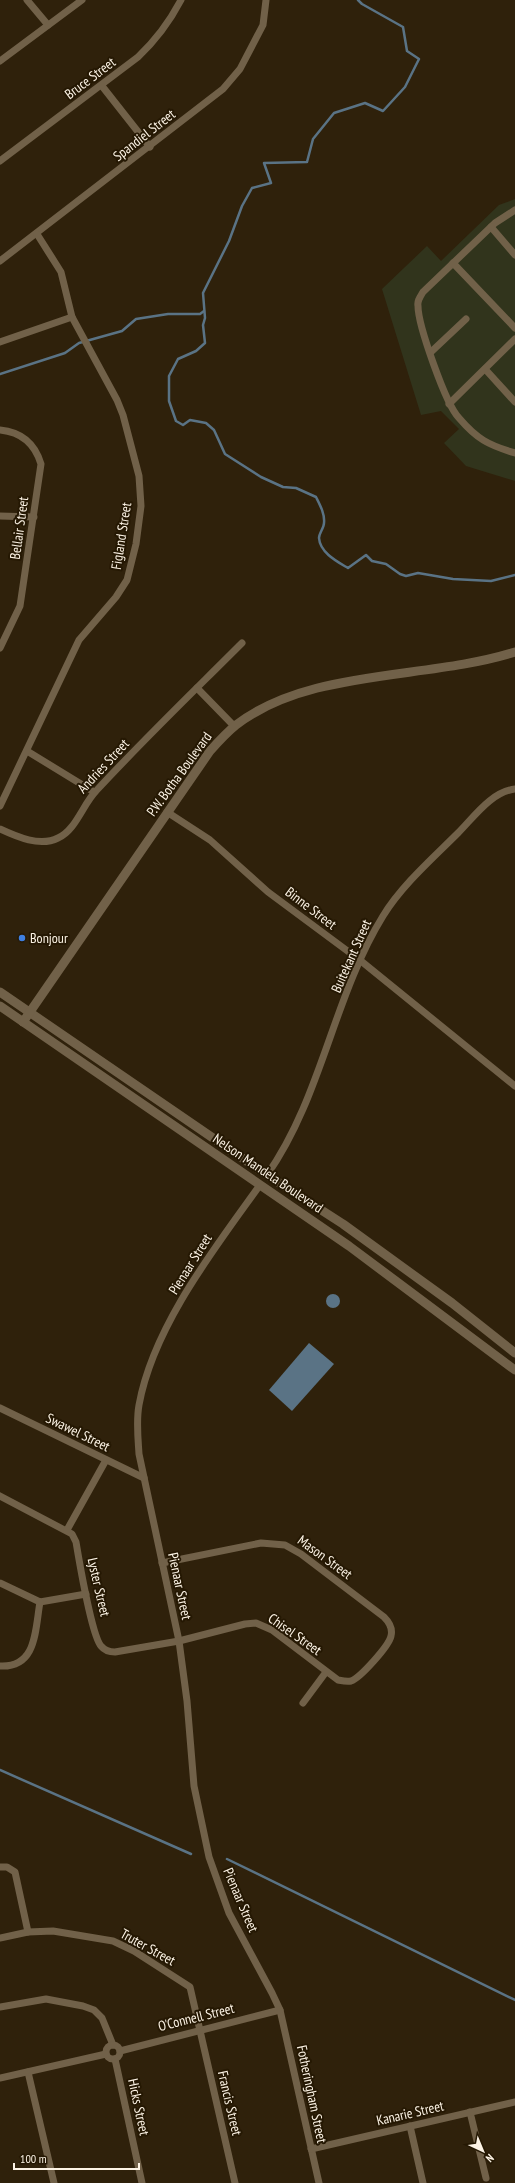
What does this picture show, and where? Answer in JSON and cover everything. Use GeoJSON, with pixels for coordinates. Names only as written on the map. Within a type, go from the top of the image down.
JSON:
{"type":"FeatureCollection","features":[{"type":"Feature","properties":{"kind":"street"},"geometry":{"type":"LineString","coordinates":[[27,0],[48,25]]}},
{"type":"Feature","properties":{"kind":"street"},"geometry":{"type":"LineString","coordinates":[[0,61],[82,0]]}},
{"type":"Feature","properties":{"kind":"street","name":"Bruce Street"},"geometry":{"type":"LineString","coordinates":[[0,161],[102,86],[151,45],[181,0]]}},
{"type":"Feature","properties":{"kind":"street","name":"Spandiel Street"},"geometry":{"type":"LineString","coordinates":[[0,261],[208,101],[233,79],[263,25],[266,0]]}},
{"type":"Feature","properties":{"kind":"street"},"geometry":{"type":"LineString","coordinates":[[102,86],[150,146]]}},
{"type":"Feature","properties":{"kind":"street"},"geometry":{"type":"LineString","coordinates":[[515,210],[491,227],[453,263],[423,292],[417,304],[431,352],[449,404],[458,418],[488,445],[515,453]]}},
{"type":"Feature","properties":{"kind":"street"},"geometry":{"type":"LineString","coordinates":[[491,227],[515,255]]}},
{"type":"Feature","properties":{"kind":"street","name":"Figland Street"},"geometry":{"type":"LineString","coordinates":[[0,806],[80,640],[116,597],[127,580],[133,560],[140,521],[139,476],[123,415],[117,400],[72,317],[61,272],[37,234]]}},
{"type":"Feature","properties":{"kind":"street"},"geometry":{"type":"LineString","coordinates":[[453,263],[515,328]]}},
{"type":"Feature","properties":{"kind":"street"},"geometry":{"type":"LineString","coordinates":[[0,342],[72,317]]}},
{"type":"Feature","properties":{"kind":"street"},"geometry":{"type":"LineString","coordinates":[[431,352],[466,319]]}},
{"type":"Feature","properties":{"kind":"street"},"geometry":{"type":"LineString","coordinates":[[449,404],[515,339]]}},
{"type":"Feature","properties":{"kind":"street"},"geometry":{"type":"LineString","coordinates":[[485,369],[515,402]]}},
{"type":"Feature","properties":{"kind":"street","name":"Bellair Street"},"geometry":{"type":"LineString","coordinates":[[0,430],[17,434],[27,440],[38,454],[41,464],[20,606],[0,648]]}},
{"type":"Feature","properties":{"kind":"street"},"geometry":{"type":"LineString","coordinates":[[0,516],[34,517]]}},
{"type":"Feature","properties":{"kind":"street","name":"Andries Street"},"geometry":{"type":"LineString","coordinates":[[0,829],[22,838],[34,840],[57,839],[69,829],[94,792],[242,643]]}},
{"type":"Feature","properties":{"kind":"street","name":"P.W. Botha Boulevard"},"geometry":{"type":"LineString","coordinates":[[23,1022],[210,751],[234,726],[273,703],[311,690],[455,666],[515,652]]}},
{"type":"Feature","properties":{"kind":"street"},"geometry":{"type":"LineString","coordinates":[[197,688],[234,726]]}},
{"type":"Feature","properties":{"kind":"street"},"geometry":{"type":"LineString","coordinates":[[27,751],[94,792]]}},
{"type":"Feature","properties":{"kind":"street","name":"Buitekant Street"},"geometry":{"type":"LineString","coordinates":[[267,1175],[282,1153],[297,1124],[361,961],[384,915],[397,898],[487,804],[498,795],[515,789]]}},
{"type":"Feature","properties":{"kind":"street","name":"Binne Street"},"geometry":{"type":"LineString","coordinates":[[167,812],[210,840],[268,892],[361,961],[515,1086]]}},
{"type":"Feature","properties":{"kind":"street","name":"Nelson Mandela Boulevard"},"geometry":{"type":"LineString","coordinates":[[0,992],[267,1175],[389,1256],[515,1353]]}},
{"type":"Feature","properties":{"kind":"street","name":"Nelson Mandela Boulevard"},"geometry":{"type":"LineString","coordinates":[[0,1006],[374,1263],[515,1370]]}},
{"type":"Feature","properties":{"kind":"street"},"geometry":{"type":"LineString","coordinates":[[140,1102],[147,1092]]}},
{"type":"Feature","properties":{"kind":"street"},"geometry":{"type":"LineString","coordinates":[[260,1185],[267,1175]]}},
{"type":"Feature","properties":{"kind":"street","name":"Pienaar Street"},"geometry":{"type":"LineString","coordinates":[[260,1185],[210,1255],[162,1334],[138,1406],[139,1454],[179,1641],[187,1701],[194,1786],[209,1857],[229,1913],[280,2010]]}},
{"type":"Feature","properties":{"kind":"street","name":"Swawel Street"},"geometry":{"type":"LineString","coordinates":[[0,1408],[144,1478]]}},
{"type":"Feature","properties":{"kind":"street"},"geometry":{"type":"LineString","coordinates":[[0,1496],[67,1530],[106,1460]]}},
{"type":"Feature","properties":{"kind":"street","name":"Lyster Street"},"geometry":{"type":"LineString","coordinates":[[67,1530],[76,1542],[86,1594],[99,1643],[108,1651],[115,1652],[179,1641]]}},
{"type":"Feature","properties":{"kind":"street","name":"Mason Street"},"geometry":{"type":"LineString","coordinates":[[162,1563],[261,1542],[285,1544],[301,1554],[384,1617],[391,1628],[392,1636],[388,1644],[358,1677],[351,1681]]}},
{"type":"Feature","properties":{"kind":"street"},"geometry":{"type":"LineString","coordinates":[[0,1582],[40,1602],[86,1594]]}},
{"type":"Feature","properties":{"kind":"street"},"geometry":{"type":"LineString","coordinates":[[0,1666],[8,1667],[20,1663],[28,1655],[40,1602]]}},
{"type":"Feature","properties":{"kind":"street","name":"Chisel Street"},"geometry":{"type":"LineString","coordinates":[[179,1641],[244,1624],[256,1623],[272,1630],[338,1680],[351,1681]]}},
{"type":"Feature","properties":{"kind":"street","name":"Chisel Street"},"geometry":{"type":"LineString","coordinates":[[303,1703],[326,1672]]}},
{"type":"Feature","properties":{"kind":"street"},"geometry":{"type":"LineString","coordinates":[[0,1867],[7,1867],[15,1872],[28,1932]]}},
{"type":"Feature","properties":{"kind":"street","name":"Truter Street"},"geometry":{"type":"LineString","coordinates":[[0,1938],[28,1932],[53,1931],[97,1938],[125,1946],[190,1987],[200,2029]]}},
{"type":"Feature","properties":{"kind":"street"},"geometry":{"type":"LineString","coordinates":[[0,2007],[46,1999],[84,2006],[94,2010],[102,2018],[113,2045],[117,2046],[120,2051],[119,2056],[115,2059],[108,2058],[106,2054]]}},
{"type":"Feature","properties":{"kind":"street","name":"O'Connell Street"},"geometry":{"type":"LineString","coordinates":[[120,2051],[200,2029],[280,2010]]}},
{"type":"Feature","properties":{"kind":"street","name":"Fotheringham Street"},"geometry":{"type":"LineString","coordinates":[[280,2010],[319,2183]]}},
{"type":"Feature","properties":{"kind":"street","name":"Francis Street"},"geometry":{"type":"LineString","coordinates":[[200,2029],[235,2183]]}},
{"type":"Feature","properties":{"kind":"street"},"geometry":{"type":"LineString","coordinates":[[106,2054],[108,2047],[113,2045]]}},
{"type":"Feature","properties":{"kind":"street"},"geometry":{"type":"LineString","coordinates":[[0,2078],[106,2054]]}},
{"type":"Feature","properties":{"kind":"street","name":"Hicks Street"},"geometry":{"type":"LineString","coordinates":[[115,2059],[142,2183]]}},
{"type":"Feature","properties":{"kind":"street"},"geometry":{"type":"LineString","coordinates":[[28,2072],[54,2183]]}},
{"type":"Feature","properties":{"kind":"street","name":"Kanarie Street"},"geometry":{"type":"LineString","coordinates":[[311,2149],[515,2102]]}},
{"type":"Feature","properties":{"kind":"street"},"geometry":{"type":"LineString","coordinates":[[470,2112],[486,2178]]}},
{"type":"Feature","properties":{"kind":"street"},"geometry":{"type":"LineString","coordinates":[[410,2126],[423,2183]]}},
{"type":"Feature","properties":{"kind":"green space"},"geometry":{"type":"Polygon","coordinates":[[[515,199],[515,481],[466,466],[444,443],[459,429],[441,411],[421,415],[382,289],[427,246],[441,261],[499,205],[515,199]]]}},
{"type":"Feature","properties":{"kind":"water"},"geometry":{"type":"Polygon","coordinates":[[[330,1294],[336,1294],[340,1298],[340,1304],[336,1308],[330,1308],[326,1304],[326,1298],[330,1294]]]}},
{"type":"Feature","properties":{"kind":"water"},"geometry":{"type":"Polygon","coordinates":[[[309,1343],[334,1364],[292,1411],[269,1390],[309,1343]]]}},
{"type":"Feature","properties":{"kind":"waterway"},"geometry":{"type":"LineString","coordinates":[[358,0],[362,4],[403,27],[407,51],[419,59],[405,87],[383,111],[365,103],[334,113],[313,139],[307,162],[264,163],[271,183],[252,188],[242,206],[229,241],[203,293],[205,318],[203,325],[205,343],[196,351],[178,359],[169,376],[169,401],[176,421],[183,425],[190,420],[206,423],[214,430],[225,454],[261,477],[283,487],[296,488],[316,497],[324,516],[324,525],[319,536],[320,543],[326,553],[348,568],[366,555],[372,561],[386,564],[400,574],[406,576],[418,573],[453,579],[491,581],[515,575]]}},
{"type":"Feature","properties":{"kind":"waterway"},"geometry":{"type":"LineString","coordinates":[[0,374],[65,353],[79,343],[122,331],[136,319],[168,314],[200,314],[204,311]]}},
{"type":"Feature","properties":{"kind":"waterway"},"geometry":{"type":"LineString","coordinates":[[0,1770],[191,1854]]}},
{"type":"Feature","properties":{"kind":"waterway"},"geometry":{"type":"LineString","coordinates":[[227,1859],[515,2000]]}},
{"type":"Feature","properties":{"kind":"place","name":"Bonjour"},"geometry":{"type":"Point","coordinates":[22,938]}}]}
